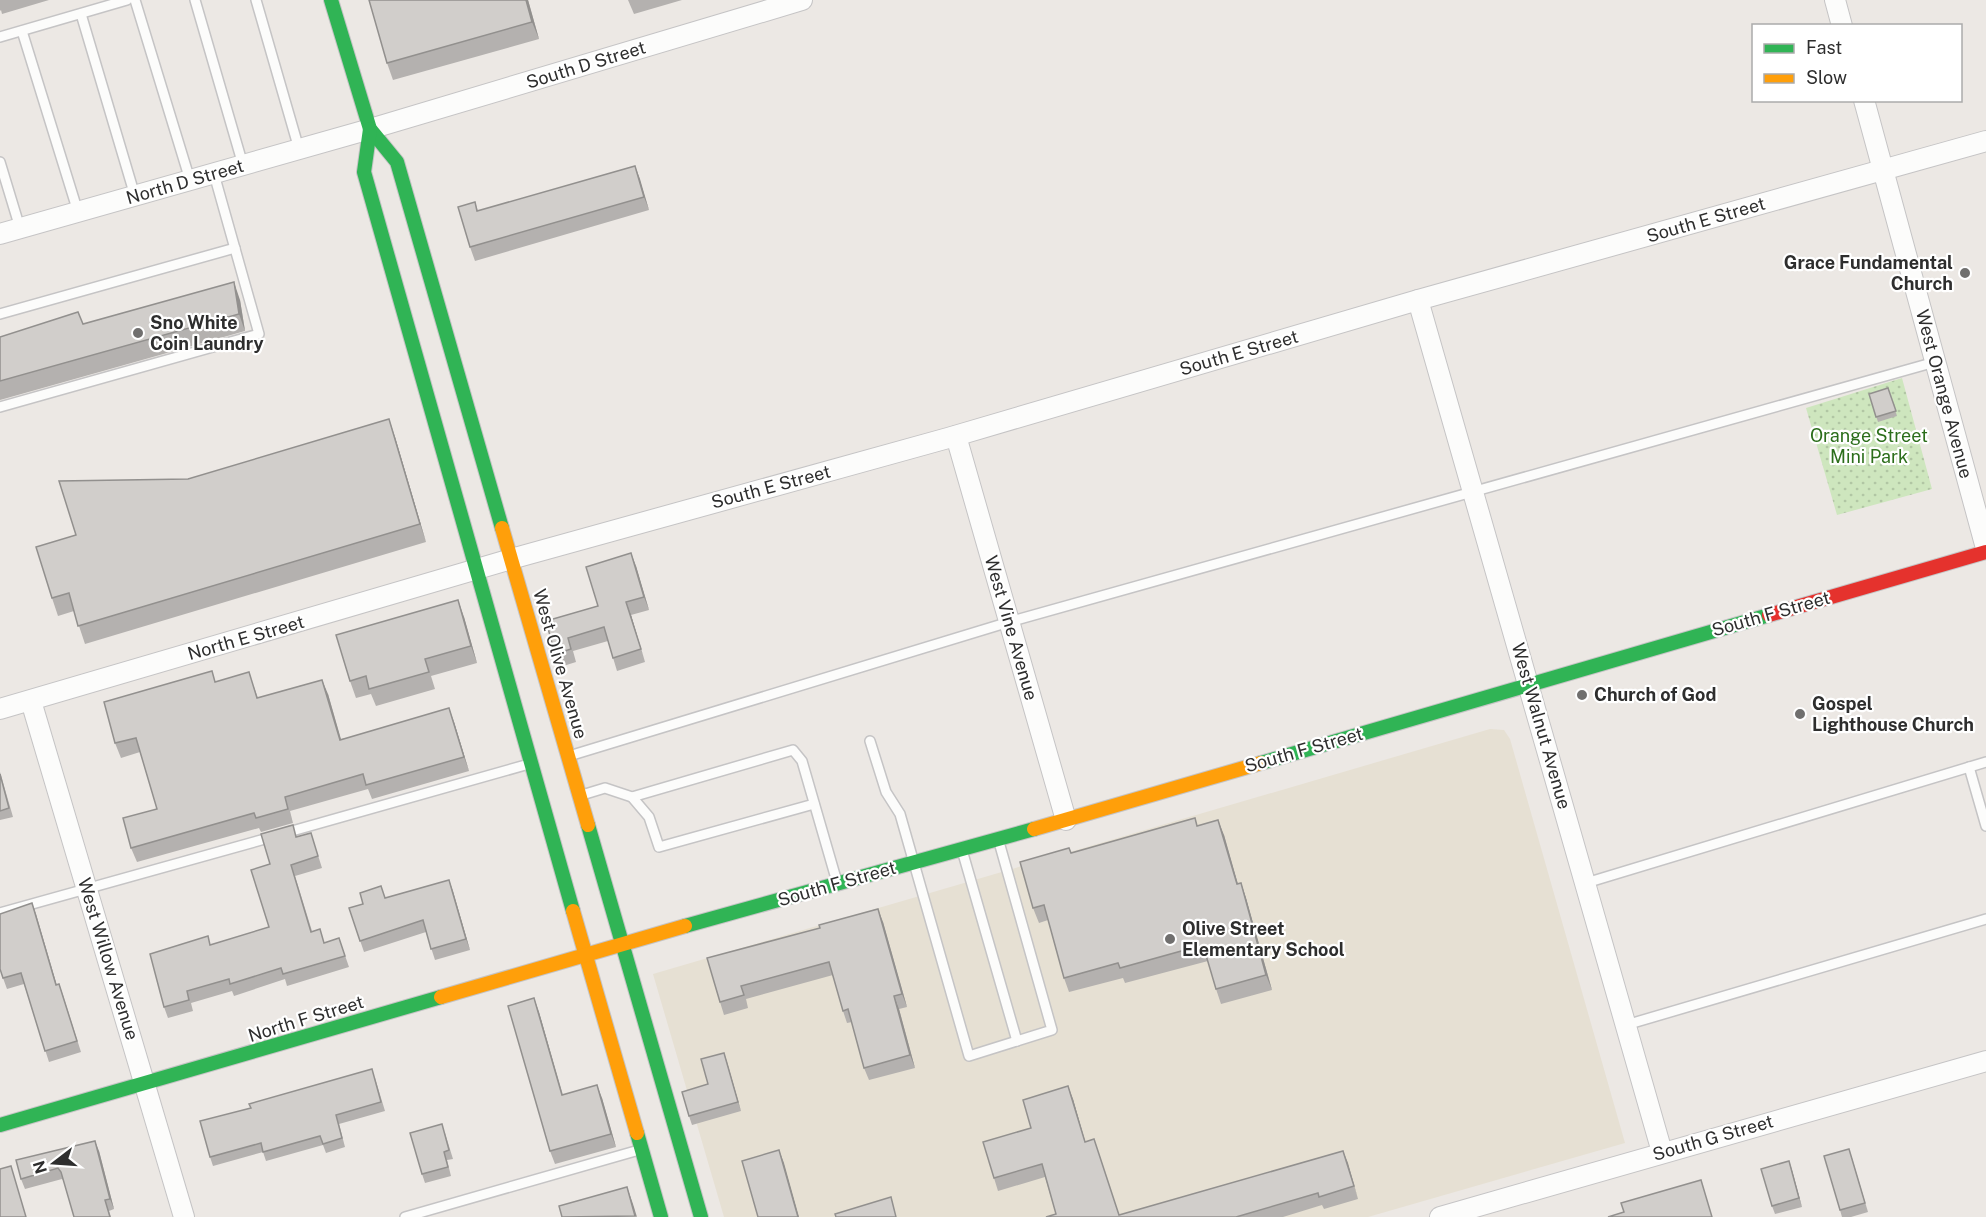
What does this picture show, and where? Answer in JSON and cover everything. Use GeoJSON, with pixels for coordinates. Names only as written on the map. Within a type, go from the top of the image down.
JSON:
{"type":"FeatureCollection","features":[{"type":"Feature","properties":{"kind":"main road","name":"West Olive Avenue"},"geometry":{"type":"LineString","coordinates":[[332,0],[370,129],[397,162],[701,1217]]}},
{"type":"Feature","properties":{"kind":"main road","name":"West Olive Avenue"},"geometry":{"type":"LineString","coordinates":[[370,129],[363,171],[483,568],[531,764],[586,954],[648,1148],[661,1217]]}},
{"type":"Feature","properties":{"kind":"main road","name":"South F Street"},"geometry":{"type":"LineString","coordinates":[[622,944],[1066,820],[1986,550]]}},
{"type":"Feature","properties":{"kind":"main road","name":"North F Street"},"geometry":{"type":"LineString","coordinates":[[0,1125],[146,1085],[622,944]]}},
{"type":"Feature","properties":{"kind":"street","name":"South D Street"},"geometry":{"type":"LineString","coordinates":[[370,129],[802,0]]}},
{"type":"Feature","properties":{"kind":"street"},"geometry":{"type":"LineString","coordinates":[[1835,0],[1841,24]]}},
{"type":"Feature","properties":{"kind":"street","name":"West Orange Avenue"},"geometry":{"type":"LineString","coordinates":[[1865,102],[1935,362],[1982,524],[1986,550]]}},
{"type":"Feature","properties":{"kind":"street","name":"North D Street"},"geometry":{"type":"LineString","coordinates":[[0,234],[370,129]]}},
{"type":"Feature","properties":{"kind":"street","name":"South E Street"},"geometry":{"type":"LineString","coordinates":[[483,568],[956,436],[1418,300],[1986,141]]}},
{"type":"Feature","properties":{"kind":"street","name":"West Walnut Avenue"},"geometry":{"type":"LineString","coordinates":[[1418,300],[1662,1152]]}},
{"type":"Feature","properties":{"kind":"street","name":"West Vine Avenue"},"geometry":{"type":"LineString","coordinates":[[956,436],[1066,820]]}},
{"type":"Feature","properties":{"kind":"street","name":"North E Street"},"geometry":{"type":"LineString","coordinates":[[0,709],[483,568]]}},
{"type":"Feature","properties":{"kind":"street","name":"West Willow Avenue"},"geometry":{"type":"LineString","coordinates":[[31,701],[184,1217]]}},
{"type":"Feature","properties":{"kind":"street","name":"South G Street"},"geometry":{"type":"LineString","coordinates":[[1440,1217],[1662,1152],[1986,1062]]}},
{"type":"Feature","properties":{"kind":"lane"},"geometry":{"type":"LineString","coordinates":[[0,38],[127,0]]}},
{"type":"Feature","properties":{"kind":"lane"},"geometry":{"type":"LineString","coordinates":[[135,0],[190,180]]}},
{"type":"Feature","properties":{"kind":"lane"},"geometry":{"type":"LineString","coordinates":[[195,0],[243,165]]}},
{"type":"Feature","properties":{"kind":"lane"},"geometry":{"type":"LineString","coordinates":[[256,0],[299,149]]}},
{"type":"Feature","properties":{"kind":"lane"},"geometry":{"type":"LineString","coordinates":[[81,14],[135,196]]}},
{"type":"Feature","properties":{"kind":"lane"},"geometry":{"type":"LineString","coordinates":[[22,31],[78,212]]}},
{"type":"Feature","properties":{"kind":"lane"},"geometry":{"type":"LineString","coordinates":[[0,162],[20,228]]}},
{"type":"Feature","properties":{"kind":"lane"},"geometry":{"type":"LineString","coordinates":[[0,407],[259,334],[214,174]]}},
{"type":"Feature","properties":{"kind":"lane"},"geometry":{"type":"LineString","coordinates":[[0,314],[235,248]]}},
{"type":"Feature","properties":{"kind":"lane"},"geometry":{"type":"LineString","coordinates":[[567,756],[1009,622],[1935,362]]}},
{"type":"Feature","properties":{"kind":"lane"},"geometry":{"type":"LineString","coordinates":[[870,741],[886,792],[900,814],[969,1056],[1052,1030],[998,839]]}},
{"type":"Feature","properties":{"kind":"lane"},"geometry":{"type":"LineString","coordinates":[[632,797],[793,750],[802,761],[837,884]]}},
{"type":"Feature","properties":{"kind":"lane"},"geometry":{"type":"LineString","coordinates":[[1586,883],[1986,762]]}},
{"type":"Feature","properties":{"kind":"lane"},"geometry":{"type":"LineString","coordinates":[[0,913],[531,764]]}},
{"type":"Feature","properties":{"kind":"lane"},"geometry":{"type":"LineString","coordinates":[[1969,767],[1986,826]]}},
{"type":"Feature","properties":{"kind":"lane"},"geometry":{"type":"LineString","coordinates":[[578,796],[604,788],[632,797],[649,817],[658,847],[814,804]]}},
{"type":"Feature","properties":{"kind":"lane"},"geometry":{"type":"LineString","coordinates":[[962,849],[1017,1041]]}},
{"type":"Feature","properties":{"kind":"lane"},"geometry":{"type":"LineString","coordinates":[[1626,1025],[1986,919]]}},
{"type":"Feature","properties":{"kind":"lane"},"geometry":{"type":"LineString","coordinates":[[405,1217],[648,1148]]}},
{"type":"Feature","properties":{"kind":"shaded area","name":"Olive Street Elementary School"},"geometry":{"type":"Polygon","coordinates":[[[1490,729],[1504,730],[1510,739],[1625,1143],[1368,1217],[724,1217],[653,974],[1490,729]]]}},
{"type":"Feature","properties":{"kind":"green space","name":"Orange Street Mini Park"},"geometry":{"type":"Polygon","coordinates":[[[1902,378],[1932,489],[1837,515],[1806,408],[1902,378]]]}},
{"type":"Feature","properties":{"kind":"building"},"geometry":{"type":"Polygon","coordinates":[[[369,0],[526,0],[532,22],[387,63],[369,0]]]}},
{"type":"Feature","properties":{"kind":"building"},"geometry":{"type":"Polygon","coordinates":[[[635,166],[644,197],[470,247],[458,207],[475,202],[477,211],[635,166]]]}},
{"type":"Feature","properties":{"kind":"building"},"geometry":{"type":"Polygon","coordinates":[[[234,282],[239,314],[0,381],[0,337],[78,312],[83,324],[234,282]]]}},
{"type":"Feature","properties":{"kind":"building"},"geometry":{"type":"Polygon","coordinates":[[[1888,388],[1896,411],[1876,417],[1869,394],[1888,388]]]}},
{"type":"Feature","properties":{"kind":"building"},"geometry":{"type":"Polygon","coordinates":[[[389,419],[420,524],[78,626],[69,593],[52,598],[36,547],[76,535],[59,481],[188,479],[389,419]]]}},
{"type":"Feature","properties":{"kind":"building"},"geometry":{"type":"Polygon","coordinates":[[[631,553],[644,597],[626,602],[641,649],[613,658],[604,627],[568,638],[571,649],[555,654],[546,621],[598,606],[586,567],[631,553]]]}},
{"type":"Feature","properties":{"kind":"building"},"geometry":{"type":"Polygon","coordinates":[[[458,600],[471,646],[425,659],[429,672],[369,689],[366,676],[350,681],[336,635],[458,600]]]}},
{"type":"Feature","properties":{"kind":"building"},"geometry":{"type":"Polygon","coordinates":[[[212,671],[215,682],[249,672],[257,698],[322,680],[340,740],[449,708],[464,757],[366,785],[363,774],[285,797],[288,809],[256,818],[254,813],[131,848],[123,818],[157,809],[136,738],[115,743],[104,702],[212,671]]]}},
{"type":"Feature","properties":{"kind":"building"},"geometry":{"type":"Polygon","coordinates":[[[0,774],[9,808],[0,811],[0,774]]]}},
{"type":"Feature","properties":{"kind":"building"},"geometry":{"type":"Polygon","coordinates":[[[1195,818],[1197,826],[1218,820],[1237,884],[1241,883],[1266,975],[1216,989],[1203,945],[1120,968],[1118,963],[1064,978],[1044,905],[1033,908],[1020,862],[1069,848],[1071,853],[1195,818]]]}},
{"type":"Feature","properties":{"kind":"building"},"geometry":{"type":"Polygon","coordinates":[[[293,825],[296,837],[311,833],[318,856],[291,865],[311,932],[320,929],[324,943],[339,938],[345,956],[283,974],[281,968],[230,984],[229,979],[187,991],[189,1000],[164,1007],[150,954],[208,936],[210,945],[269,927],[251,870],[270,864],[261,834],[293,825]]]}},
{"type":"Feature","properties":{"kind":"building"},"geometry":{"type":"Polygon","coordinates":[[[449,880],[466,939],[431,949],[423,920],[360,941],[349,908],[363,904],[360,893],[381,886],[385,898],[449,880]]]}},
{"type":"Feature","properties":{"kind":"building"},"geometry":{"type":"Polygon","coordinates":[[[32,903],[56,985],[59,984],[77,1041],[45,1051],[21,973],[3,978],[0,969],[0,914],[32,903]]]}},
{"type":"Feature","properties":{"kind":"building"},"geometry":{"type":"Polygon","coordinates":[[[878,909],[902,994],[894,996],[910,1055],[864,1068],[848,1009],[843,1011],[829,962],[741,986],[744,995],[720,1002],[707,958],[820,928],[819,925],[878,909]]]}},
{"type":"Feature","properties":{"kind":"building"},"geometry":{"type":"Polygon","coordinates":[[[534,998],[562,1095],[597,1085],[611,1134],[550,1151],[508,1006],[534,998]]]}},
{"type":"Feature","properties":{"kind":"building"},"geometry":{"type":"Polygon","coordinates":[[[724,1053],[738,1102],[689,1116],[682,1092],[708,1084],[701,1059],[724,1053]]]}},
{"type":"Feature","properties":{"kind":"building"},"geometry":{"type":"Polygon","coordinates":[[[372,1069],[381,1102],[336,1115],[342,1138],[323,1144],[320,1136],[263,1152],[261,1143],[210,1157],[200,1121],[251,1108],[249,1104],[372,1069]]]}},
{"type":"Feature","properties":{"kind":"building"},"geometry":{"type":"Polygon","coordinates":[[[1068,1086],[1085,1142],[1094,1139],[1119,1215],[1343,1151],[1354,1186],[1319,1197],[1318,1193],[1236,1217],[1046,1217],[1056,1214],[1042,1164],[994,1178],[983,1142],[1031,1128],[1023,1100],[1068,1086]]]}},
{"type":"Feature","properties":{"kind":"building"},"geometry":{"type":"Polygon","coordinates":[[[442,1124],[449,1150],[444,1152],[448,1167],[422,1174],[410,1133],[442,1124]]]}},
{"type":"Feature","properties":{"kind":"building"},"geometry":{"type":"Polygon","coordinates":[[[95,1141],[110,1199],[105,1200],[110,1217],[74,1217],[58,1168],[21,1179],[16,1160],[95,1141]]]}},
{"type":"Feature","properties":{"kind":"building"},"geometry":{"type":"Polygon","coordinates":[[[1849,1149],[1865,1203],[1840,1210],[1824,1156],[1849,1149]]]}},
{"type":"Feature","properties":{"kind":"building"},"geometry":{"type":"Polygon","coordinates":[[[779,1150],[798,1217],[758,1217],[742,1161],[779,1150]]]}},
{"type":"Feature","properties":{"kind":"building"},"geometry":{"type":"Polygon","coordinates":[[[1789,1161],[1799,1198],[1772,1206],[1761,1169],[1789,1161]]]}},
{"type":"Feature","properties":{"kind":"building"},"geometry":{"type":"Polygon","coordinates":[[[11,1166],[26,1217],[0,1217],[0,1169],[11,1166]]]}},
{"type":"Feature","properties":{"kind":"building"},"geometry":{"type":"Polygon","coordinates":[[[1701,1180],[1712,1217],[1608,1217],[1624,1212],[1621,1203],[1701,1180]]]}},
{"type":"Feature","properties":{"kind":"building"},"geometry":{"type":"Polygon","coordinates":[[[627,1187],[635,1216],[562,1217],[559,1206],[627,1187]]]}},
{"type":"Feature","properties":{"kind":"building"},"geometry":{"type":"Polygon","coordinates":[[[891,1197],[896,1217],[836,1217],[835,1214],[891,1197]]]}},
{"type":"Feature","properties":{"kind":"traffic: fast"},"geometry":{"type":"LineString","coordinates":[[331,0],[370,129],[397,162],[502,528]]}},
{"type":"Feature","properties":{"kind":"traffic: fast"},"geometry":{"type":"LineString","coordinates":[[370,129],[364,172],[573,911]]}},
{"type":"Feature","properties":{"kind":"traffic: fast"},"geometry":{"type":"LineString","coordinates":[[1261,763],[1769,615]]}},
{"type":"Feature","properties":{"kind":"traffic: fast"},"geometry":{"type":"LineString","coordinates":[[588,825],[701,1217]]}},
{"type":"Feature","properties":{"kind":"traffic: fast"},"geometry":{"type":"LineString","coordinates":[[685,926],[1034,829]]}},
{"type":"Feature","properties":{"kind":"traffic: fast"},"geometry":{"type":"LineString","coordinates":[[0,1125],[441,997]]}},
{"type":"Feature","properties":{"kind":"traffic: fast"},"geometry":{"type":"LineString","coordinates":[[637,1133],[661,1217]]}},
{"type":"Feature","properties":{"kind":"traffic: slow"},"geometry":{"type":"LineString","coordinates":[[502,528],[588,825]]}},
{"type":"Feature","properties":{"kind":"traffic: slow"},"geometry":{"type":"LineString","coordinates":[[1034,829],[1261,763]]}},
{"type":"Feature","properties":{"kind":"traffic: slow"},"geometry":{"type":"LineString","coordinates":[[573,911],[637,1133]]}},
{"type":"Feature","properties":{"kind":"traffic: slow"},"geometry":{"type":"LineString","coordinates":[[441,997],[685,926]]}},
{"type":"Feature","properties":{"kind":"traffic: jam"},"geometry":{"type":"LineString","coordinates":[[1769,615],[1986,552]]}},
{"type":"Feature","properties":{"kind":"place","name":"Grace Fundamental Church"},"geometry":{"type":"Point","coordinates":[1965,273]}},
{"type":"Feature","properties":{"kind":"place","name":"Sno White Coin Laundry"},"geometry":{"type":"Point","coordinates":[138,333]}},
{"type":"Feature","properties":{"kind":"place","name":"Church of God"},"geometry":{"type":"Point","coordinates":[1582,695]}},
{"type":"Feature","properties":{"kind":"place","name":"Gospel Lighthouse Church"},"geometry":{"type":"Point","coordinates":[1800,714]}},
{"type":"Feature","properties":{"kind":"place","name":"Olive Street Elementary School"},"geometry":{"type":"Point","coordinates":[1170,939]}}]}
